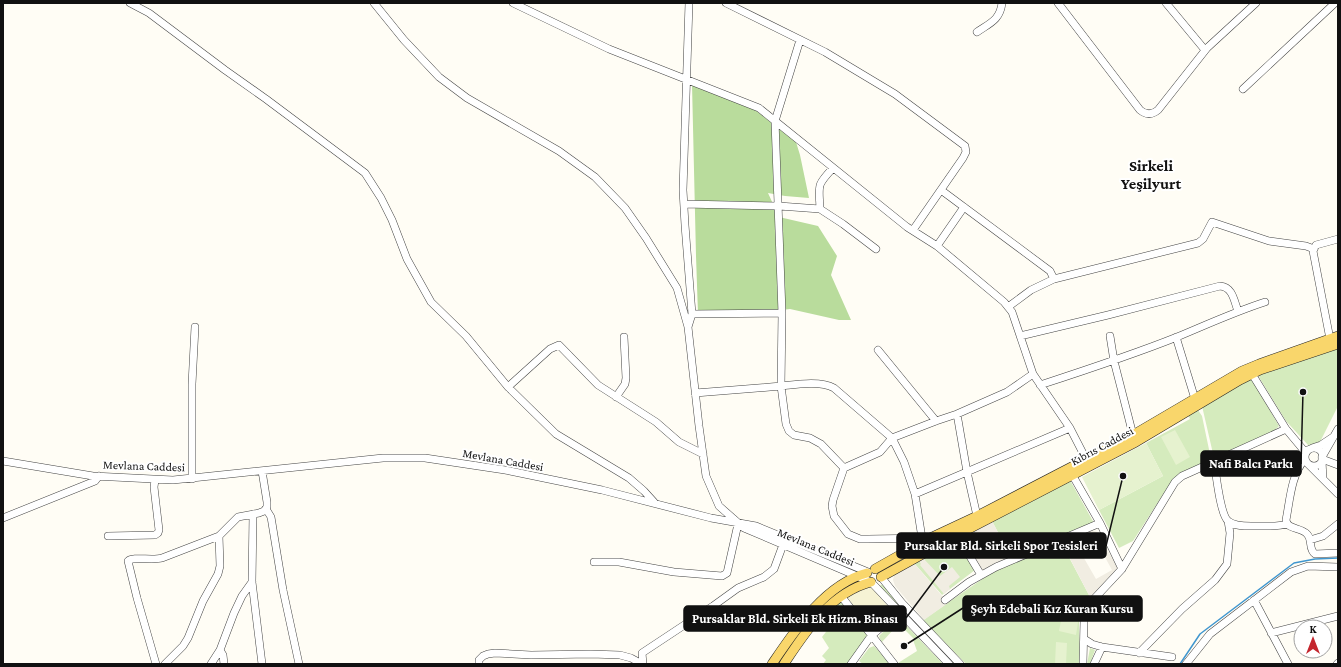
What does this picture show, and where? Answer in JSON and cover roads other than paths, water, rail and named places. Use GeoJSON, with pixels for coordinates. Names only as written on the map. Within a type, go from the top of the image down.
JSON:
{"type":"FeatureCollection","features":[{"type":"Feature","properties":{"kind":"main road","name":"Kıbrıs Caddesi"},"geometry":{"type":"LineString","coordinates":[[870,574],[877,582],[881,577],[1088,462],[1159,429],[1226,387],[1252,374],[1335,340]]}},
{"type":"Feature","properties":{"kind":"main road"},"geometry":{"type":"LineString","coordinates":[[1088,462],[1225,380],[1249,368],[1335,340]]}},
{"type":"Feature","properties":{"kind":"main road"},"geometry":{"type":"LineString","coordinates":[[784,664],[810,626],[841,596],[862,584],[870,574],[926,538],[977,516],[1070,472]]}},
{"type":"Feature","properties":{"kind":"main road"},"geometry":{"type":"LineString","coordinates":[[772,664],[801,623],[817,606],[841,584],[857,576],[870,574]]}},
{"type":"Feature","properties":{"kind":"street"},"geometry":{"type":"LineString","coordinates":[[130,3],[148,13],[365,173],[381,198],[392,220],[407,259],[431,302],[466,336],[508,387],[556,434],[629,478],[644,491],[654,503]]}},
{"type":"Feature","properties":{"kind":"street"},"geometry":{"type":"LineString","coordinates":[[374,3],[404,40],[439,77],[467,98],[559,150],[595,177],[625,208],[646,238],[677,288],[688,327],[706,476],[719,506],[738,524],[727,573],[722,576],[674,572],[619,562],[594,562]]}},
{"type":"Feature","properties":{"kind":"street"},"geometry":{"type":"LineString","coordinates":[[513,3],[609,49],[759,108],[833,168],[913,230],[937,246],[1004,302],[1012,312],[1033,374],[1070,428],[1088,462]]}},
{"type":"Feature","properties":{"kind":"street"},"geometry":{"type":"LineString","coordinates":[[688,327],[692,314],[684,204],[689,3]]}},
{"type":"Feature","properties":{"kind":"street"},"geometry":{"type":"LineString","coordinates":[[726,3],[825,52],[895,94],[965,146],[966,152],[963,158],[913,230]]}},
{"type":"Feature","properties":{"kind":"street"},"geometry":{"type":"LineString","coordinates":[[977,32],[997,17],[1001,11],[1002,3]]}},
{"type":"Feature","properties":{"kind":"street"},"geometry":{"type":"LineString","coordinates":[[1058,3],[1140,110],[1146,114],[1152,114],[1158,110],[1205,50],[1256,3]]}},
{"type":"Feature","properties":{"kind":"street"},"geometry":{"type":"LineString","coordinates":[[1166,3],[1205,50]]}},
{"type":"Feature","properties":{"kind":"street"},"geometry":{"type":"LineString","coordinates":[[1244,89],[1335,3]]}},
{"type":"Feature","properties":{"kind":"street"},"geometry":{"type":"LineString","coordinates":[[800,40],[775,121],[782,313],[782,386],[786,424],[789,431],[797,437],[810,438],[817,441],[829,451],[844,468]]}},
{"type":"Feature","properties":{"kind":"street"},"geometry":{"type":"LineString","coordinates":[[820,209],[819,187],[822,180],[833,168]]}},
{"type":"Feature","properties":{"kind":"street"},"geometry":{"type":"LineString","coordinates":[[941,190],[1050,271],[1054,279]]}},
{"type":"Feature","properties":{"kind":"street"},"geometry":{"type":"LineString","coordinates":[[684,204],[779,206],[820,209],[876,249]]}},
{"type":"Feature","properties":{"kind":"street"},"geometry":{"type":"LineString","coordinates":[[937,246],[964,208]]}},
{"type":"Feature","properties":{"kind":"street"},"geometry":{"type":"LineString","coordinates":[[1008,307],[1031,290],[1054,279],[1196,244],[1204,239],[1212,222],[1269,241],[1288,245],[1306,246],[1314,249]]}},
{"type":"Feature","properties":{"kind":"street"},"geometry":{"type":"LineString","coordinates":[[1335,340],[1314,258],[1314,249],[1319,244],[1338,239]]}},
{"type":"Feature","properties":{"kind":"street"},"geometry":{"type":"LineString","coordinates":[[1020,336],[1220,286],[1225,286],[1230,290],[1238,311]]}},
{"type":"Feature","properties":{"kind":"street"},"geometry":{"type":"LineString","coordinates":[[1040,384],[1114,361],[1238,311],[1265,302]]}},
{"type":"Feature","properties":{"kind":"street"},"geometry":{"type":"LineString","coordinates":[[692,314],[782,313]]}},
{"type":"Feature","properties":{"kind":"street"},"geometry":{"type":"LineString","coordinates":[[192,479],[192,384],[195,327]]}},
{"type":"Feature","properties":{"kind":"street"},"geometry":{"type":"LineString","coordinates":[[616,397],[625,384],[626,378],[624,336]]}},
{"type":"Feature","properties":{"kind":"street"},"geometry":{"type":"LineString","coordinates":[[1110,336],[1114,361],[1134,435]]}},
{"type":"Feature","properties":{"kind":"street"},"geometry":{"type":"LineString","coordinates":[[1176,337],[1195,399]]}},
{"type":"Feature","properties":{"kind":"street"},"geometry":{"type":"LineString","coordinates":[[508,387],[550,349],[558,345],[598,385],[656,422],[679,442],[703,454]]}},
{"type":"Feature","properties":{"kind":"street"},"geometry":{"type":"LineString","coordinates":[[878,350],[936,421]]}},
{"type":"Feature","properties":{"kind":"street"},"geometry":{"type":"LineString","coordinates":[[695,393],[819,384],[831,386],[892,438],[904,462],[915,494],[926,538],[868,539],[848,534],[834,516],[832,506],[844,468],[880,452],[892,438],[957,414],[1007,392],[1033,374]]}},
{"type":"Feature","properties":{"kind":"street"},"geometry":{"type":"LineString","coordinates":[[1252,374],[1286,429],[1311,465],[1320,463],[1336,437],[1338,429]]}},
{"type":"Feature","properties":{"kind":"street"},"geometry":{"type":"LineString","coordinates":[[957,414],[967,472],[977,516]]}},
{"type":"Feature","properties":{"kind":"street"},"geometry":{"type":"LineString","coordinates":[[915,494],[1070,428]]}},
{"type":"Feature","properties":{"kind":"street"},"geometry":{"type":"LineString","coordinates":[[1083,664],[1084,620],[1090,604],[1122,570],[1175,482],[1182,476],[1286,429]]}},
{"type":"Feature","properties":{"kind":"street"},"geometry":{"type":"LineString","coordinates":[[1287,524],[1286,520],[1295,476],[1298,469],[1312,448],[1336,437]]}},
{"type":"Feature","properties":{"kind":"street"},"geometry":{"type":"LineString","coordinates":[[1312,448],[1320,450],[1323,479]]}},
{"type":"Feature","properties":{"kind":"street","name":"Mevlana Caddesi"},"geometry":{"type":"LineString","coordinates":[[3,460],[99,476],[155,480],[192,479],[383,458],[425,458],[505,470],[654,503],[738,524],[756,526],[784,542],[857,576]]}},
{"type":"Feature","properties":{"kind":"street"},"geometry":{"type":"LineString","coordinates":[[1306,458],[1308,464],[1338,494]]}},
{"type":"Feature","properties":{"kind":"street"},"geometry":{"type":"LineString","coordinates":[[1322,459],[1338,465]]}},
{"type":"Feature","properties":{"kind":"street"},"geometry":{"type":"LineString","coordinates":[[1139,653],[1182,609],[1215,580],[1227,564],[1230,533],[1228,521],[1222,509],[1214,461]]}},
{"type":"Feature","properties":{"kind":"street"},"geometry":{"type":"LineString","coordinates":[[262,471],[267,502],[266,509],[271,517],[283,590],[299,664]]}},
{"type":"Feature","properties":{"kind":"street"},"geometry":{"type":"LineString","coordinates":[[1070,472],[1100,523],[1122,570]]}},
{"type":"Feature","properties":{"kind":"street"},"geometry":{"type":"LineString","coordinates":[[3,518],[95,481],[99,476]]}},
{"type":"Feature","properties":{"kind":"street"},"geometry":{"type":"LineString","coordinates":[[108,536],[155,535],[158,533],[159,530],[154,487],[155,480]]}},
{"type":"Feature","properties":{"kind":"street"},"geometry":{"type":"LineString","coordinates":[[156,664],[134,590],[127,563],[128,560],[131,558],[153,560],[162,558],[219,536],[238,517],[262,512],[266,509]]}},
{"type":"Feature","properties":{"kind":"street"},"geometry":{"type":"LineString","coordinates":[[253,514],[252,582],[262,664]]}},
{"type":"Feature","properties":{"kind":"street"},"geometry":{"type":"LineString","coordinates":[[1228,521],[1235,525],[1249,526],[1278,526],[1287,524],[1305,532],[1310,540],[1311,550],[1315,554],[1338,553]]}},
{"type":"Feature","properties":{"kind":"street"},"geometry":{"type":"LineString","coordinates":[[946,600],[969,582],[1013,559],[1100,523]]}},
{"type":"Feature","properties":{"kind":"street"},"geometry":{"type":"LineString","coordinates":[[1310,540],[1323,536],[1338,524]]}},
{"type":"Feature","properties":{"kind":"street"},"geometry":{"type":"LineString","coordinates":[[957,535],[981,575]]}},
{"type":"Feature","properties":{"kind":"street"},"geometry":{"type":"LineString","coordinates":[[165,664],[183,646],[188,638],[203,600],[218,574],[220,566],[219,536]]}},
{"type":"Feature","properties":{"kind":"street"},"geometry":{"type":"LineString","coordinates":[[643,664],[642,653],[738,588],[764,577],[774,569],[784,542],[870,574],[899,612],[949,664]]}},
{"type":"Feature","properties":{"kind":"street"},"geometry":{"type":"LineString","coordinates":[[1189,663],[1210,634],[1291,572],[1308,566],[1338,567]]}},
{"type":"Feature","properties":{"kind":"street"},"geometry":{"type":"LineString","coordinates":[[881,577],[902,603],[960,664]]}},
{"type":"Feature","properties":{"kind":"street"},"geometry":{"type":"LineString","coordinates":[[211,664],[220,650],[242,596],[252,582]]}},
{"type":"Feature","properties":{"kind":"street"},"geometry":{"type":"LineString","coordinates":[[841,596],[894,664]]}},
{"type":"Feature","properties":{"kind":"street"},"geometry":{"type":"LineString","coordinates":[[1254,600],[1288,664]]}},
{"type":"Feature","properties":{"kind":"street"},"geometry":{"type":"LineString","coordinates":[[850,664],[872,636],[899,612]]}},
{"type":"Feature","properties":{"kind":"street"},"geometry":{"type":"LineString","coordinates":[[1271,633],[1338,616]]}},
{"type":"Feature","properties":{"kind":"street"},"geometry":{"type":"LineString","coordinates":[[1084,639],[1092,644],[1102,647],[1172,657]]}},
{"type":"Feature","properties":{"kind":"street"},"geometry":{"type":"LineString","coordinates":[[1094,664],[1102,647]]}},
{"type":"Feature","properties":{"kind":"street"},"geometry":{"type":"LineString","coordinates":[[220,650],[223,655],[224,664]]}},
{"type":"Feature","properties":{"kind":"street"},"geometry":{"type":"LineString","coordinates":[[479,664],[479,660],[483,656],[495,653],[531,655],[620,655],[631,658],[643,664]]}},
{"type":"Feature","properties":{"kind":"waterway"},"geometry":{"type":"LineString","coordinates":[[1180,664],[1200,634],[1294,563],[1315,559],[1338,558]]}},
{"type":"Feature","properties":{"kind":"place","name":"Nafi Balcı Parkı"},"geometry":{"type":"Point","coordinates":[1303,392]}},
{"type":"Feature","properties":{"kind":"place","name":"Pursaklar Bld. Sirkeli Spor Tesisleri"},"geometry":{"type":"Point","coordinates":[1123,476]}},
{"type":"Feature","properties":{"kind":"place","name":"Pursaklar Bld. Sirkeli Ek Hizm. Binası"},"geometry":{"type":"Point","coordinates":[944,567]}},
{"type":"Feature","properties":{"kind":"place","name":"Şeyh Edebali Kız Kuran Kursu"},"geometry":{"type":"Point","coordinates":[904,646]}},
{"type":"Feature","properties":{"kind":"district","name":"Sirkeli Yeşilyurt"},"geometry":{"type":"Point","coordinates":[1151,174]}}]}
